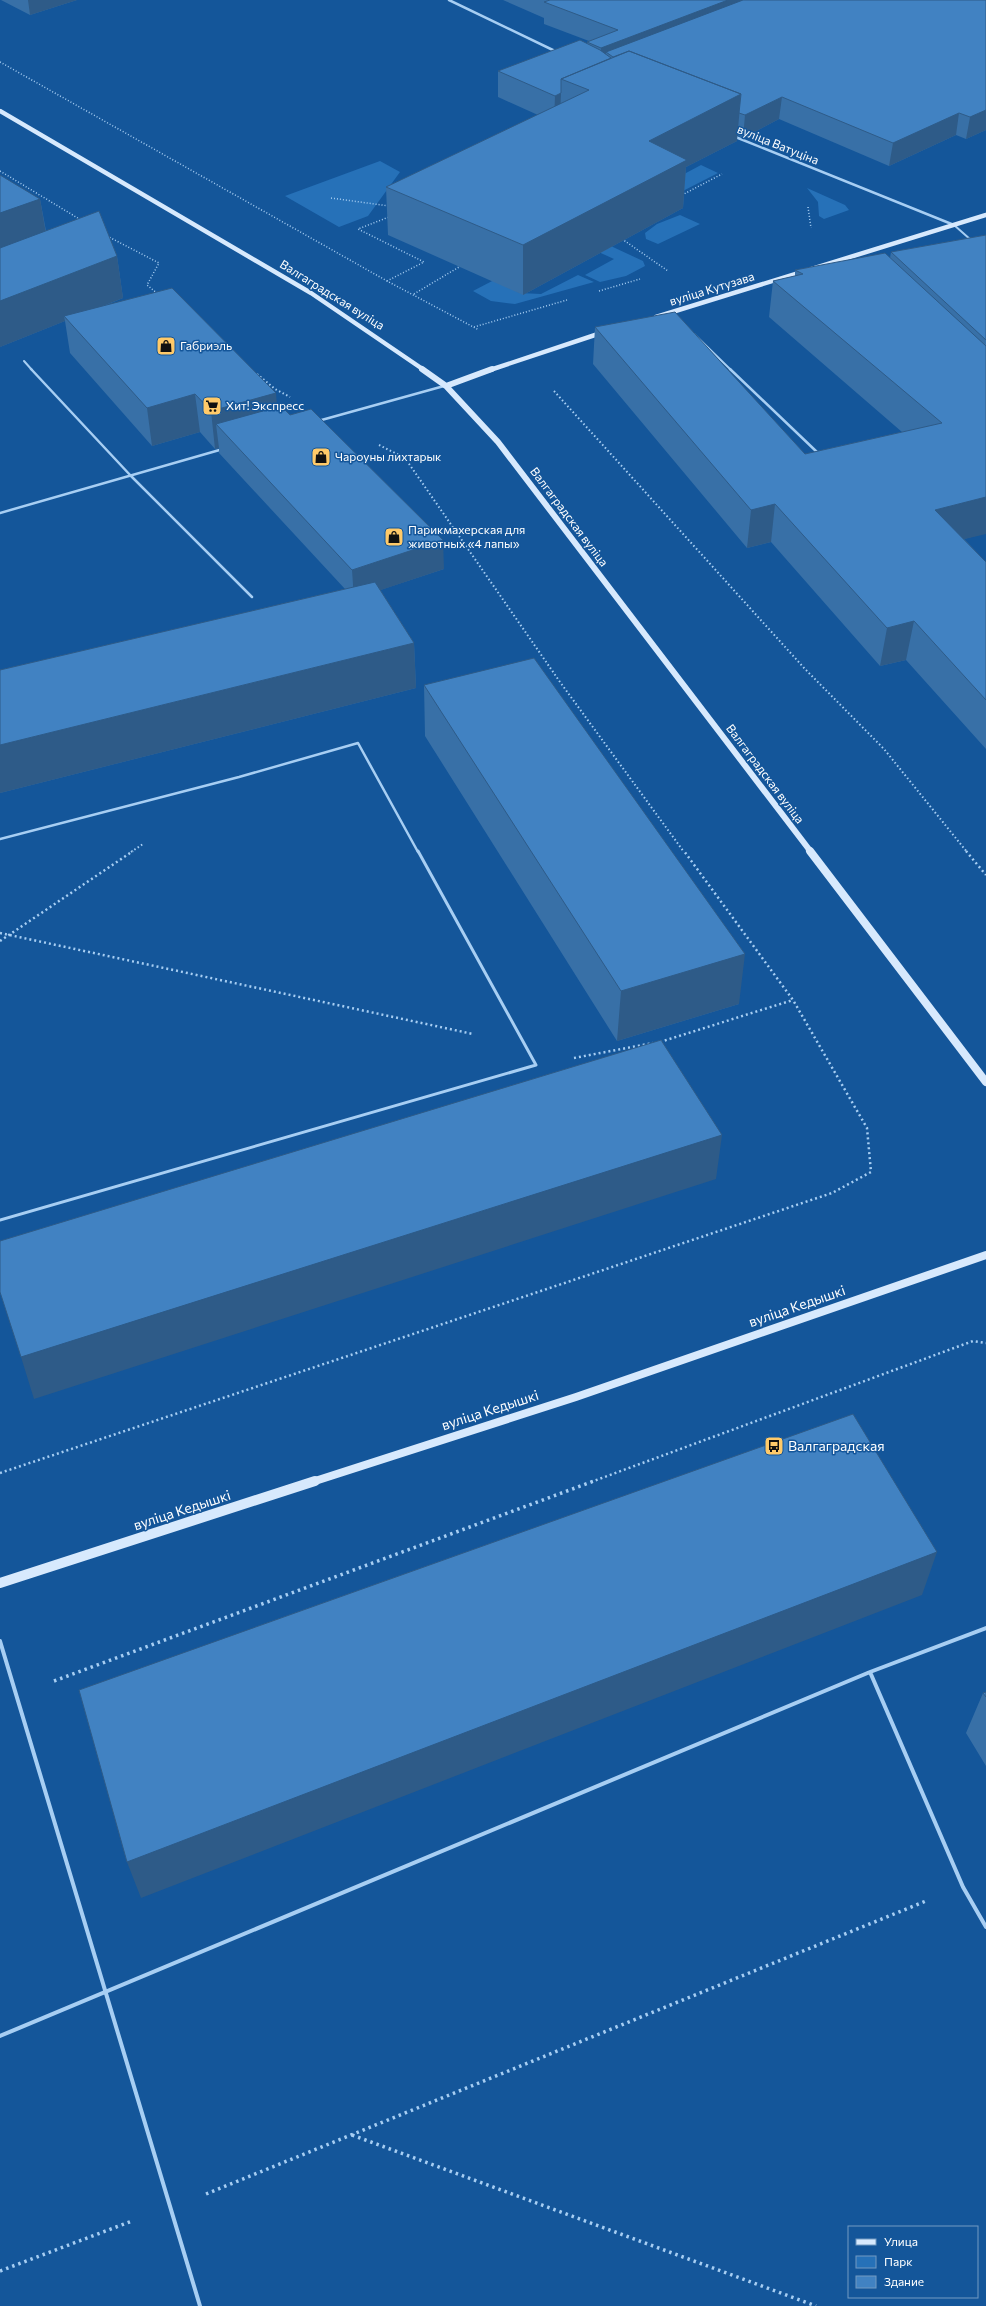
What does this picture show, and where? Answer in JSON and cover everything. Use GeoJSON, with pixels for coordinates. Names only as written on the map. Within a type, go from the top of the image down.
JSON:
{"type":"FeatureCollection","features":[{"type":"Feature","properties":{"kind":"main road","name":"Валгаградская вуліца"},"geometry":{"type":"LineString","coordinates":[[0,111],[311,293],[393,347],[446,386],[498,442],[986,1082]]}},
{"type":"Feature","properties":{"kind":"main road","name":"вуліца Кутузава"},"geometry":{"type":"LineString","coordinates":[[649,318],[986,215]]}},
{"type":"Feature","properties":{"kind":"main road"},"geometry":{"type":"LineString","coordinates":[[446,386],[523,357],[612,330]]}},
{"type":"Feature","properties":{"kind":"main road","name":"вуліца Кедышкі"},"geometry":{"type":"LineString","coordinates":[[0,1583],[576,1397],[986,1255]]}},
{"type":"Feature","properties":{"kind":"street"},"geometry":{"type":"LineString","coordinates":[[449,0],[564,56]]}},
{"type":"Feature","properties":{"kind":"street","name":"вуліца Ватуціна"},"geometry":{"type":"LineString","coordinates":[[727,134],[954,225]]}},
{"type":"Feature","properties":{"kind":"lane"},"geometry":{"type":"LineString","coordinates":[[954,225],[975,244]]}},
{"type":"Feature","properties":{"kind":"lane"},"geometry":{"type":"LineString","coordinates":[[849,257],[855,262]]}},
{"type":"Feature","properties":{"kind":"lane"},"geometry":{"type":"LineString","coordinates":[[672,312],[677,317]]}},
{"type":"Feature","properties":{"kind":"lane"},"geometry":{"type":"LineString","coordinates":[[694,333],[818,453]]}},
{"type":"Feature","properties":{"kind":"lane"},"geometry":{"type":"LineString","coordinates":[[24,361],[131,476],[252,597]]}},
{"type":"Feature","properties":{"kind":"lane"},"geometry":{"type":"LineString","coordinates":[[313,422],[446,386]]}},
{"type":"Feature","properties":{"kind":"lane"},"geometry":{"type":"LineString","coordinates":[[0,513],[230,447]]}},
{"type":"Feature","properties":{"kind":"lane"},"geometry":{"type":"LineString","coordinates":[[0,840],[239,777],[358,742],[536,1065],[0,1220]]}},
{"type":"Feature","properties":{"kind":"lane"},"geometry":{"type":"LineString","coordinates":[[0,2036],[106,1993],[870,1672],[986,1628]]}},
{"type":"Feature","properties":{"kind":"lane"},"geometry":{"type":"LineString","coordinates":[[0,1642],[200,2306]]}},
{"type":"Feature","properties":{"kind":"lane"},"geometry":{"type":"LineString","coordinates":[[870,1672],[962,1887],[986,1928]]}},
{"type":"Feature","properties":{"kind":"path"},"geometry":{"type":"LineString","coordinates":[[0,170],[84,222]]}},
{"type":"Feature","properties":{"kind":"path"},"geometry":{"type":"LineString","coordinates":[[680,195],[723,174]]}},
{"type":"Feature","properties":{"kind":"path"},"geometry":{"type":"LineString","coordinates":[[331,198],[394,206]]}},
{"type":"Feature","properties":{"kind":"path"},"geometry":{"type":"LineString","coordinates":[[387,281],[424,262],[358,229],[395,214]]}},
{"type":"Feature","properties":{"kind":"path"},"geometry":{"type":"LineString","coordinates":[[103,234],[159,263],[147,285],[160,295]]}},
{"type":"Feature","properties":{"kind":"path"},"geometry":{"type":"LineString","coordinates":[[616,235],[669,270],[661,272]]}},
{"type":"Feature","properties":{"kind":"path"},"geometry":{"type":"LineString","coordinates":[[414,294],[460,267]]}},
{"type":"Feature","properties":{"kind":"path"},"geometry":{"type":"LineString","coordinates":[[594,292],[646,277]]}},
{"type":"Feature","properties":{"kind":"path"},"geometry":{"type":"LineString","coordinates":[[474,327],[571,299]]}},
{"type":"Feature","properties":{"kind":"path"},"geometry":{"type":"LineString","coordinates":[[0,1473],[832,1193],[871,1172],[867,1128],[793,1000],[560,682],[405,458],[275,389],[251,369]]}},
{"type":"Feature","properties":{"kind":"path"},"geometry":{"type":"LineString","coordinates":[[269,392],[275,389]]}},
{"type":"Feature","properties":{"kind":"path"},"geometry":{"type":"LineString","coordinates":[[0,941],[150,839],[133,804]]}},
{"type":"Feature","properties":{"kind":"path"},"geometry":{"type":"LineString","coordinates":[[0,933],[524,1044]]}},
{"type":"Feature","properties":{"kind":"path"},"geometry":{"type":"LineString","coordinates":[[536,1065],[671,1040],[793,1000]]}},
{"type":"Feature","properties":{"kind":"path"},"geometry":{"type":"LineString","coordinates":[[16,1695],[973,1341],[986,1343]]}},
{"type":"Feature","properties":{"kind":"path"},"geometry":{"type":"LineString","coordinates":[[0,2271],[170,2207],[352,2135],[962,1887]]}},
{"type":"Feature","properties":{"kind":"path"},"geometry":{"type":"LineString","coordinates":[[352,2135],[816,2306]]}},
{"type":"Feature","properties":{"kind":"green space"},"geometry":{"type":"Polygon","coordinates":[[[380,161],[400,172],[368,216],[339,227],[285,196],[380,161]]]}},
{"type":"Feature","properties":{"kind":"green space"},"geometry":{"type":"Polygon","coordinates":[[[701,165],[718,173],[599,234],[585,227],[701,165]]]}},
{"type":"Feature","properties":{"kind":"green space"},"geometry":{"type":"Polygon","coordinates":[[[807,188],[845,205],[849,210],[824,219],[819,216],[818,202],[807,188]]]}},
{"type":"Feature","properties":{"kind":"green space"},"geometry":{"type":"Polygon","coordinates":[[[680,215],[700,224],[658,244],[646,239],[645,233],[657,224],[680,215]]]}},
{"type":"Feature","properties":{"kind":"green space"},"geometry":{"type":"Polygon","coordinates":[[[585,234],[643,261],[645,266],[626,276],[600,282],[585,275],[614,259],[572,240],[585,234]]]}},
{"type":"Feature","properties":{"kind":"green space"},"geometry":{"type":"Polygon","coordinates":[[[578,275],[594,282],[515,304],[491,301],[473,291],[496,279],[519,293],[541,294],[578,275]]]}},
{"type":"Feature","properties":{"kind":"building"},"geometry":{"type":"Polygon","coordinates":[[[550,0],[728,0],[601,48],[587,42],[618,30],[544,2],[550,0]]]}},
{"type":"Feature","properties":{"kind":"building"},"geometry":{"type":"Polygon","coordinates":[[[743,0],[986,0],[986,110],[970,117],[959,113],[893,143],[782,97],[745,115],[739,113],[741,94],[629,51],[613,57],[606,52],[743,0]]]}},
{"type":"Feature","properties":{"kind":"building"},"geometry":{"type":"Polygon","coordinates":[[[580,40],[600,50],[611,58],[561,79],[561,93],[555,96],[498,71],[580,40]]]}},
{"type":"Feature","properties":{"kind":"building"},"geometry":{"type":"Polygon","coordinates":[[[629,51],[741,94],[649,141],[687,160],[523,245],[386,187],[589,90],[561,79],[629,51]]]}},
{"type":"Feature","properties":{"kind":"building"},"geometry":{"type":"Polygon","coordinates":[[[0,175],[40,199],[0,213],[0,175]]]}},
{"type":"Feature","properties":{"kind":"building"},"geometry":{"type":"Polygon","coordinates":[[[99,211],[117,256],[0,301],[0,248],[99,211]]]}},
{"type":"Feature","properties":{"kind":"building"},"geometry":{"type":"Polygon","coordinates":[[[986,235],[986,340],[891,252],[986,235]]]}},
{"type":"Feature","properties":{"kind":"building"},"geometry":{"type":"Polygon","coordinates":[[[885,253],[986,346],[986,497],[935,510],[986,562],[986,700],[914,621],[887,628],[775,504],[751,510],[595,327],[675,312],[805,454],[942,423],[773,281],[803,274],[795,270],[885,253]]]}},
{"type":"Feature","properties":{"kind":"building"},"geometry":{"type":"Polygon","coordinates":[[[172,288],[276,393],[211,411],[195,394],[147,408],[64,316],[172,288]]]}},
{"type":"Feature","properties":{"kind":"building"},"geometry":{"type":"Polygon","coordinates":[[[281,406],[290,415],[311,409],[443,540],[352,570],[216,424],[281,406]]]}},
{"type":"Feature","properties":{"kind":"building"},"geometry":{"type":"Polygon","coordinates":[[[375,582],[414,643],[0,745],[0,670],[375,582]]]}},
{"type":"Feature","properties":{"kind":"building"},"geometry":{"type":"Polygon","coordinates":[[[534,658],[745,954],[621,991],[424,685],[534,658]]]}},
{"type":"Feature","properties":{"kind":"building"},"geometry":{"type":"Polygon","coordinates":[[[661,1040],[722,1135],[21,1357],[0,1292],[0,1241],[661,1040]]]}},
{"type":"Feature","properties":{"kind":"building"},"geometry":{"type":"Polygon","coordinates":[[[853,1414],[937,1552],[127,1862],[79,1690],[853,1414]]]}},
{"type":"Feature","properties":{"kind":"place","name":"Габриэль"},"geometry":{"type":"Point","coordinates":[166,346]}},
{"type":"Feature","properties":{"kind":"place","name":"Хит! Экспресс"},"geometry":{"type":"Point","coordinates":[212,406]}},
{"type":"Feature","properties":{"kind":"place","name":"Чароуны лихтарык"},"geometry":{"type":"Point","coordinates":[321,457]}},
{"type":"Feature","properties":{"kind":"place","name":"Парикмахерская для животных «4 лапы»"},"geometry":{"type":"Point","coordinates":[394,537]}},
{"type":"Feature","properties":{"kind":"place","name":"Валгаградская"},"geometry":{"type":"Point","coordinates":[774,1446]}}]}
